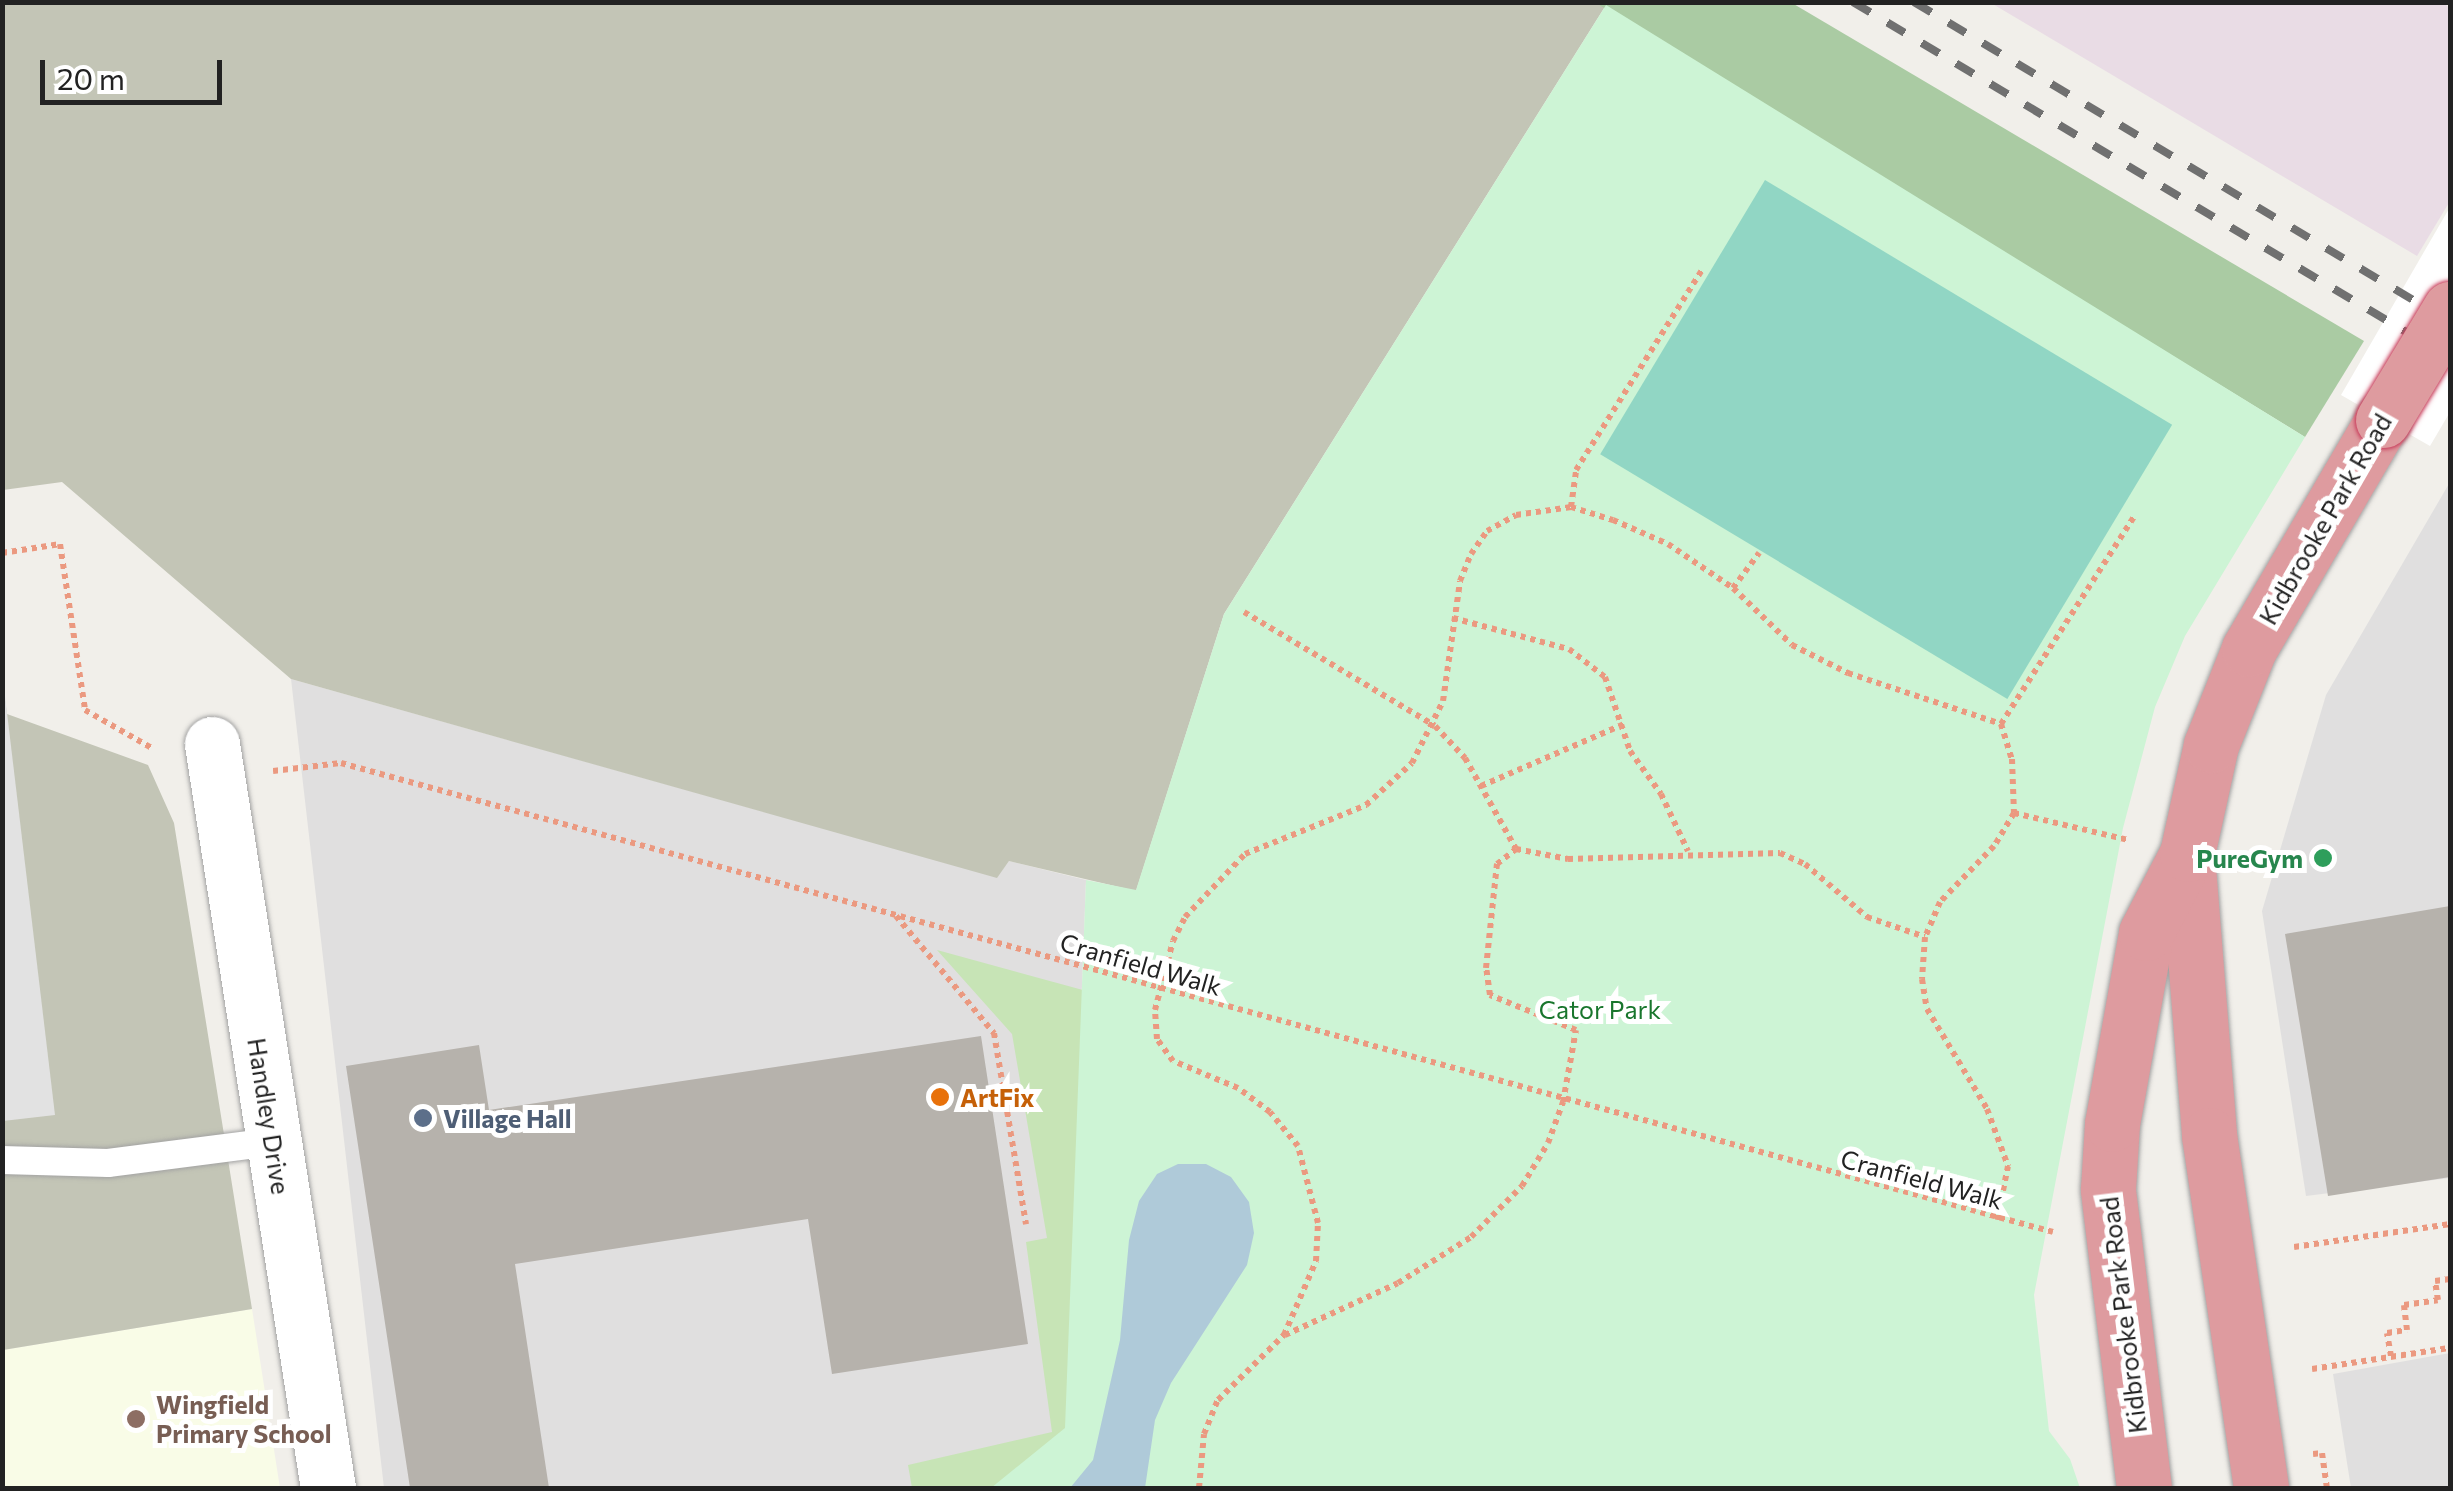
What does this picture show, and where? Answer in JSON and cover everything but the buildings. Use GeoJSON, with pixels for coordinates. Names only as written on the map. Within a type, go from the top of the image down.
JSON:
{"type":"FeatureCollection","features":[{"type":"Feature","properties":{"kind":"highway","name":"Kidbrooke Park Road"},"geometry":{"type":"LineString","coordinates":[[2144,1488],[2110,1242],[2111,1140],[2146,933],[2186,854],[2211,745],[2249,649],[2450,309]]}},
{"type":"Feature","properties":{"kind":"highway","name":"Kidbrooke Park Road"},"geometry":{"type":"LineString","coordinates":[[2186,854],[2210,1135],[2262,1488]]}},
{"type":"Feature","properties":{"kind":"street","name":"Handley Drive"},"geometry":{"type":"LineString","coordinates":[[214,761],[328,1488]]}},
{"type":"Feature","properties":{"kind":"lane"},"geometry":{"type":"LineString","coordinates":[[2,1160],[108,1162],[273,1142]]}},
{"type":"Feature","properties":{"kind":"path"},"geometry":{"type":"LineString","coordinates":[[1571,507],[1576,470],[1703,268]]}},
{"type":"Feature","properties":{"kind":"path"},"geometry":{"type":"LineString","coordinates":[[1284,1335],[1316,1261],[1312,1184],[1298,1146],[1270,1112],[1238,1088],[1172,1062],[1157,1039],[1160,991],[1185,918],[1245,854],[1366,805],[1412,763],[1435,726],[1465,568],[1487,531],[1516,515],[1571,507],[1668,544],[1734,588],[1792,645],[1848,673],[2001,724]]}},
{"type":"Feature","properties":{"kind":"path"},"geometry":{"type":"LineString","coordinates":[[1997,1220],[2008,1166],[1988,1110],[1927,1009],[1925,937],[1940,902],[1994,846],[2014,813],[2016,784],[2001,724],[2134,517]]}},
{"type":"Feature","properties":{"kind":"path"},"geometry":{"type":"LineString","coordinates":[[2,552],[60,544],[85,710],[104,725],[214,761]]}},
{"type":"Feature","properties":{"kind":"path"},"geometry":{"type":"LineString","coordinates":[[1734,588],[1759,553]]}},
{"type":"Feature","properties":{"kind":"path"},"geometry":{"type":"LineString","coordinates":[[1244,612],[1435,726],[1482,786],[1516,849],[1541,858],[1688,851],[1780,853],[1805,864],[1868,918],[1925,937]]}},
{"type":"Feature","properties":{"kind":"path"},"geometry":{"type":"LineString","coordinates":[[1453,618],[1569,649],[1605,677],[1630,751],[1661,794],[1688,851]]}},
{"type":"Feature","properties":{"kind":"path"},"geometry":{"type":"LineString","coordinates":[[1482,786],[1624,724]]}},
{"type":"Feature","properties":{"kind":"path","name":"Cranfield Walk"},"geometry":{"type":"LineString","coordinates":[[214,761],[341,763],[1563,1102],[2053,1232]]}},
{"type":"Feature","properties":{"kind":"path"},"geometry":{"type":"LineString","coordinates":[[2014,813],[2128,840]]}},
{"type":"Feature","properties":{"kind":"path"},"geometry":{"type":"LineString","coordinates":[[1200,1488],[1204,1434],[1218,1400],[1284,1335],[1398,1283],[1470,1237],[1522,1186],[1563,1102],[1576,1030],[1490,995],[1497,864],[1516,849]]}},
{"type":"Feature","properties":{"kind":"path"},"geometry":{"type":"LineString","coordinates":[[896,916],[994,1033],[1026,1224]]}},
{"type":"Feature","properties":{"kind":"path"},"geometry":{"type":"LineString","coordinates":[[2294,1248],[2450,1224]]}},
{"type":"Feature","properties":{"kind":"path"},"geometry":{"type":"LineString","coordinates":[[2391,1357],[2387,1333],[2407,1330],[2404,1304],[2438,1300],[2435,1281],[2450,1279]]}},
{"type":"Feature","properties":{"kind":"path"},"geometry":{"type":"LineString","coordinates":[[2312,1369],[2450,1348]]}},
{"type":"Feature","properties":{"kind":"path"},"geometry":{"type":"LineString","coordinates":[[2322,1453],[2327,1488]]}},
{"type":"Feature","properties":{"kind":"shaded area"},"geometry":{"type":"Polygon","coordinates":[[[2,3],[1606,5],[1224,614],[1136,891],[1009,861],[997,878],[291,679],[62,482],[3,490],[2,3]]]}},
{"type":"Feature","properties":{"kind":"shaded area"},"geometry":{"type":"Polygon","coordinates":[[[1991,3],[2443,3],[2450,8],[2450,201],[2417,256],[1991,3]]]}},
{"type":"Feature","properties":{"kind":"shaded area"},"geometry":{"type":"Polygon","coordinates":[[[2450,482],[2450,1178],[2306,1196],[2262,911],[2326,695],[2450,482]]]}},
{"type":"Feature","properties":{"kind":"shaded area"},"geometry":{"type":"Polygon","coordinates":[[[2,679],[7,714],[148,765],[174,823],[252,1309],[3,1350],[2,679]]]}},
{"type":"Feature","properties":{"kind":"shaded area"},"geometry":{"type":"Polygon","coordinates":[[[3,679],[55,1115],[2,1121],[3,679]]]}},
{"type":"Feature","properties":{"kind":"shaded area"},"geometry":{"type":"Polygon","coordinates":[[[291,679],[997,877],[1009,861],[1086,880],[1065,1428],[991,1488],[384,1488],[291,679]]]}},
{"type":"Feature","properties":{"kind":"shaded area","name":"Wingfield Primary School"},"geometry":{"type":"Polygon","coordinates":[[[252,1309],[280,1488],[3,1488],[3,1350],[252,1309]]]}},
{"type":"Feature","properties":{"kind":"shaded area"},"geometry":{"type":"Polygon","coordinates":[[[2450,1353],[2450,1488],[2351,1488],[2333,1374],[2450,1353]]]}},
{"type":"Feature","properties":{"kind":"green space"},"geometry":{"type":"Polygon","coordinates":[[[1596,3],[1792,3],[2364,341],[2305,437],[1596,3]]]}},
{"type":"Feature","properties":{"kind":"green space","name":"Cator Park"},"geometry":{"type":"Polygon","coordinates":[[[1606,5],[2305,437],[2185,636],[2155,707],[2123,828],[2034,1295],[2049,1431],[2070,1459],[2080,1488],[991,1488],[1065,1428],[1086,880],[1136,890],[1224,614],[1606,5]]]}},
{"type":"Feature","properties":{"kind":"green space"},"geometry":{"type":"Polygon","coordinates":[[[1765,180],[2172,425],[2007,699],[1600,454],[1765,180]]]}},
{"type":"Feature","properties":{"kind":"green space"},"geometry":{"type":"Polygon","coordinates":[[[937,950],[1145,1007],[1070,1488],[912,1488],[908,1465],[1052,1432],[1026,1242],[1047,1238],[1012,1034],[937,950]]]}},
{"type":"Feature","properties":{"kind":"water"},"geometry":{"type":"Polygon","coordinates":[[[1178,1164],[1206,1164],[1231,1177],[1249,1202],[1254,1233],[1247,1265],[1171,1383],[1155,1420],[1145,1488],[1070,1488],[1093,1460],[1120,1340],[1129,1240],[1139,1201],[1157,1174],[1178,1164]]]}},
{"type":"Feature","properties":{"kind":"pier"},"geometry":{"type":"Polygon","coordinates":[[[2450,207],[2450,412],[2430,446],[2341,395],[2450,207]]]}},
{"type":"Feature","properties":{"kind":"railway"},"geometry":{"type":"LineString","coordinates":[[1853,2],[2450,358]]}},
{"type":"Feature","properties":{"kind":"railway"},"geometry":{"type":"LineString","coordinates":[[1914,2],[2450,322]]}},
{"type":"Feature","properties":{"kind":"place","name":"PureGym"},"geometry":{"type":"Point","coordinates":[2323,858]}},
{"type":"Feature","properties":{"kind":"place","name":"ArtFix"},"geometry":{"type":"Point","coordinates":[940,1097]}},
{"type":"Feature","properties":{"kind":"place","name":"Village Hall"},"geometry":{"type":"Point","coordinates":[423,1118]}},
{"type":"Feature","properties":{"kind":"place","name":"Wingfield Primary School"},"geometry":{"type":"Point","coordinates":[136,1419]}}]}
